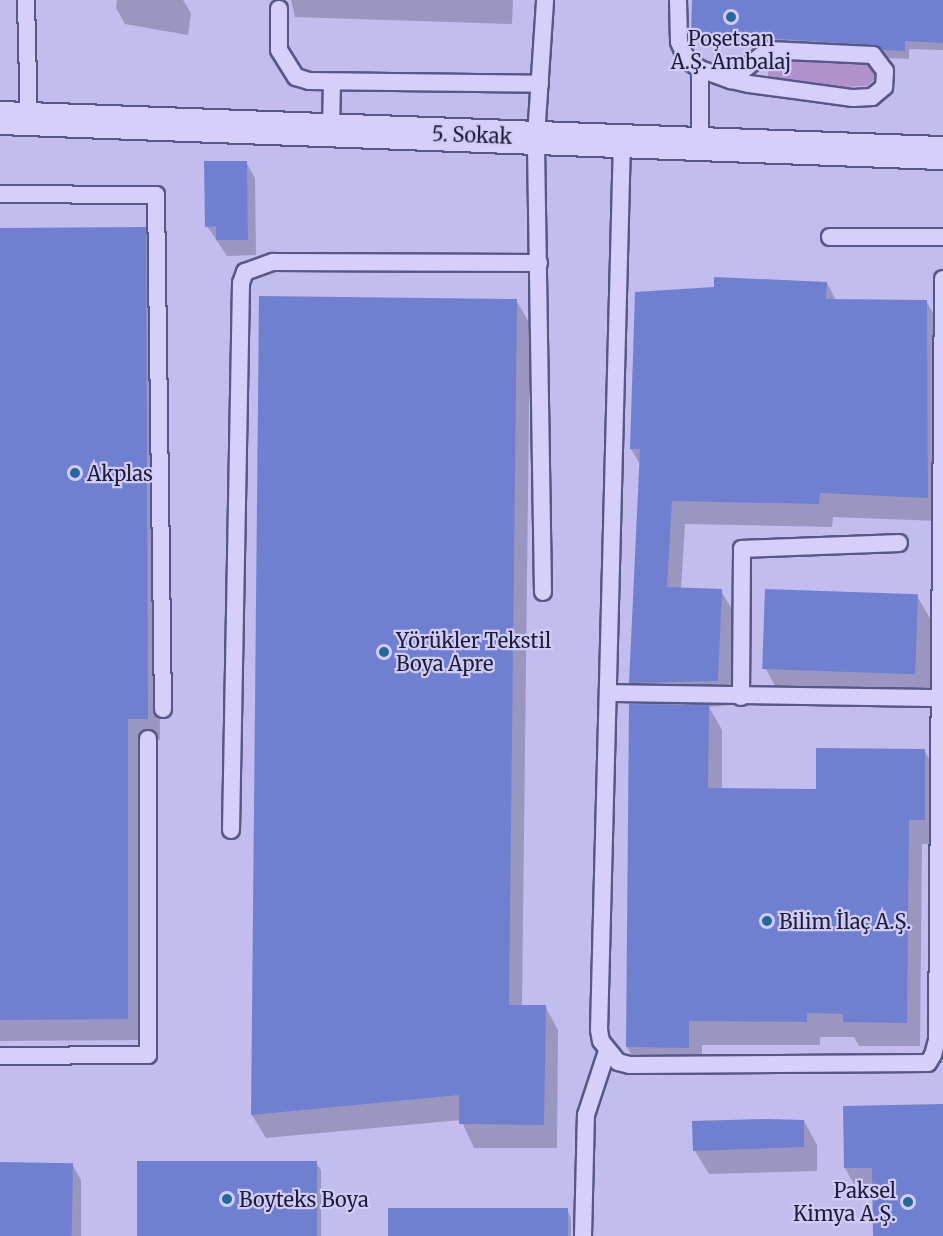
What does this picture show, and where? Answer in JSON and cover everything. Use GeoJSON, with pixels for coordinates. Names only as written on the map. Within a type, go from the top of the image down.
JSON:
{"type":"FeatureCollection","features":[{"type":"Feature","properties":{"kind":"street","name":"5. Sokak"},"geometry":{"type":"LineString","coordinates":[[15,119],[943,153]]}},
{"type":"Feature","properties":{"kind":"lane"},"geometry":{"type":"LineString","coordinates":[[15,119],[26,0]]}},
{"type":"Feature","properties":{"kind":"lane"},"geometry":{"type":"LineString","coordinates":[[543,592],[537,137],[545,0]]}},
{"type":"Feature","properties":{"kind":"lane"},"geometry":{"type":"LineString","coordinates":[[678,0],[680,42],[687,60],[700,69],[731,80],[852,98],[872,97],[884,87],[885,72],[873,55],[768,50],[731,80]]}},
{"type":"Feature","properties":{"kind":"lane"},"geometry":{"type":"LineString","coordinates":[[279,9],[279,50],[296,77],[332,82],[540,84]]}},
{"type":"Feature","properties":{"kind":"lane"},"geometry":{"type":"LineString","coordinates":[[700,69],[700,143]]}},
{"type":"Feature","properties":{"kind":"lane"},"geometry":{"type":"LineString","coordinates":[[331,130],[332,82]]}},
{"type":"Feature","properties":{"kind":"lane"},"geometry":{"type":"LineString","coordinates":[[622,140],[600,1030],[607,1051],[618,1062],[630,1065],[928,1063],[937,1040],[943,279]]}},
{"type":"Feature","properties":{"kind":"lane"},"geometry":{"type":"LineString","coordinates":[[0,194],[156,195],[163,709]]}},
{"type":"Feature","properties":{"kind":"lane"},"geometry":{"type":"LineString","coordinates":[[830,237],[943,237]]}},
{"type":"Feature","properties":{"kind":"lane"},"geometry":{"type":"LineString","coordinates":[[231,830],[241,283],[245,272],[273,262],[538,263]]}},
{"type":"Feature","properties":{"kind":"lane"},"geometry":{"type":"LineString","coordinates":[[741,697],[742,549],[899,543]]}},
{"type":"Feature","properties":{"kind":"lane"},"geometry":{"type":"LineString","coordinates":[[608,693],[741,697],[939,698]]}},
{"type":"Feature","properties":{"kind":"lane"},"geometry":{"type":"LineString","coordinates":[[0,1056],[148,1055],[148,739]]}},
{"type":"Feature","properties":{"kind":"lane"},"geometry":{"type":"LineString","coordinates":[[583,1236],[586,1115],[607,1051]]}},
{"type":"Feature","properties":{"kind":"shaded area"},"geometry":{"type":"Polygon","coordinates":[[[783,56],[863,60],[874,67],[876,78],[867,86],[842,87],[768,77],[768,69],[783,56]]]}},
{"type":"Feature","properties":{"kind":"building"},"geometry":{"type":"Polygon","coordinates":[[[692,0],[943,0],[943,43],[905,41],[905,51],[882,50],[873,45],[691,33],[692,0]]]}},
{"type":"Feature","properties":{"kind":"building"},"geometry":{"type":"Polygon","coordinates":[[[204,161],[247,161],[248,240],[216,240],[216,226],[205,227],[204,161]]]}},
{"type":"Feature","properties":{"kind":"building","name":"Akplas"},"geometry":{"type":"Polygon","coordinates":[[[146,227],[148,719],[128,719],[128,1019],[0,1020],[0,228],[146,227]]]}},
{"type":"Feature","properties":{"kind":"building"},"geometry":{"type":"Polygon","coordinates":[[[714,277],[827,282],[826,299],[927,300],[928,498],[820,493],[819,504],[672,501],[667,587],[722,589],[718,681],[629,683],[640,449],[630,449],[635,292],[714,287],[714,277]]]}},
{"type":"Feature","properties":{"kind":"building","name":"Yörükler Tekstil Boya Apre"},"geometry":{"type":"Polygon","coordinates":[[[259,296],[517,299],[509,1005],[546,1005],[544,1125],[459,1124],[459,1095],[251,1115],[259,296]]]}},
{"type":"Feature","properties":{"kind":"building"},"geometry":{"type":"Polygon","coordinates":[[[765,589],[918,594],[915,674],[762,669],[765,589]]]}},
{"type":"Feature","properties":{"kind":"building","name":"Bilim İlaç A.Ş."},"geometry":{"type":"Polygon","coordinates":[[[629,704],[709,705],[708,788],[816,789],[816,748],[925,749],[925,820],[909,820],[907,1023],[843,1022],[843,1014],[807,1013],[807,1022],[689,1021],[689,1048],[626,1047],[629,704]]]}},
{"type":"Feature","properties":{"kind":"building","name":"Paksel Kimya A.Ş."},"geometry":{"type":"Polygon","coordinates":[[[943,1104],[943,1236],[873,1236],[872,1168],[844,1168],[843,1106],[943,1104]]]}},
{"type":"Feature","properties":{"kind":"building"},"geometry":{"type":"Polygon","coordinates":[[[804,1120],[804,1147],[693,1151],[692,1121],[804,1120]]]}},
{"type":"Feature","properties":{"kind":"building","name":"Boyteks Boya"},"geometry":{"type":"Polygon","coordinates":[[[137,1161],[317,1161],[317,1236],[137,1236],[137,1161]]]}},
{"type":"Feature","properties":{"kind":"building"},"geometry":{"type":"Polygon","coordinates":[[[0,1162],[73,1163],[72,1236],[0,1236],[0,1162]]]}},
{"type":"Feature","properties":{"kind":"building"},"geometry":{"type":"Polygon","coordinates":[[[388,1208],[568,1208],[568,1236],[388,1236],[388,1208]]]}},
{"type":"Feature","properties":{"kind":"place","name":"Poşetsan A.Ş. Ambalaj"},"geometry":{"type":"Point","coordinates":[731,17]}},
{"type":"Feature","properties":{"kind":"place","name":"Akplas"},"geometry":{"type":"Point","coordinates":[75,473]}},
{"type":"Feature","properties":{"kind":"place","name":"Yörükler Tekstil Boya Apre"},"geometry":{"type":"Point","coordinates":[384,652]}},
{"type":"Feature","properties":{"kind":"place","name":"Bilim İlaç A.Ş."},"geometry":{"type":"Point","coordinates":[767,921]}},
{"type":"Feature","properties":{"kind":"place","name":"Boyteks Boya"},"geometry":{"type":"Point","coordinates":[227,1199]}},
{"type":"Feature","properties":{"kind":"place","name":"Paksel Kimya A.Ş."},"geometry":{"type":"Point","coordinates":[908,1202]}}]}
